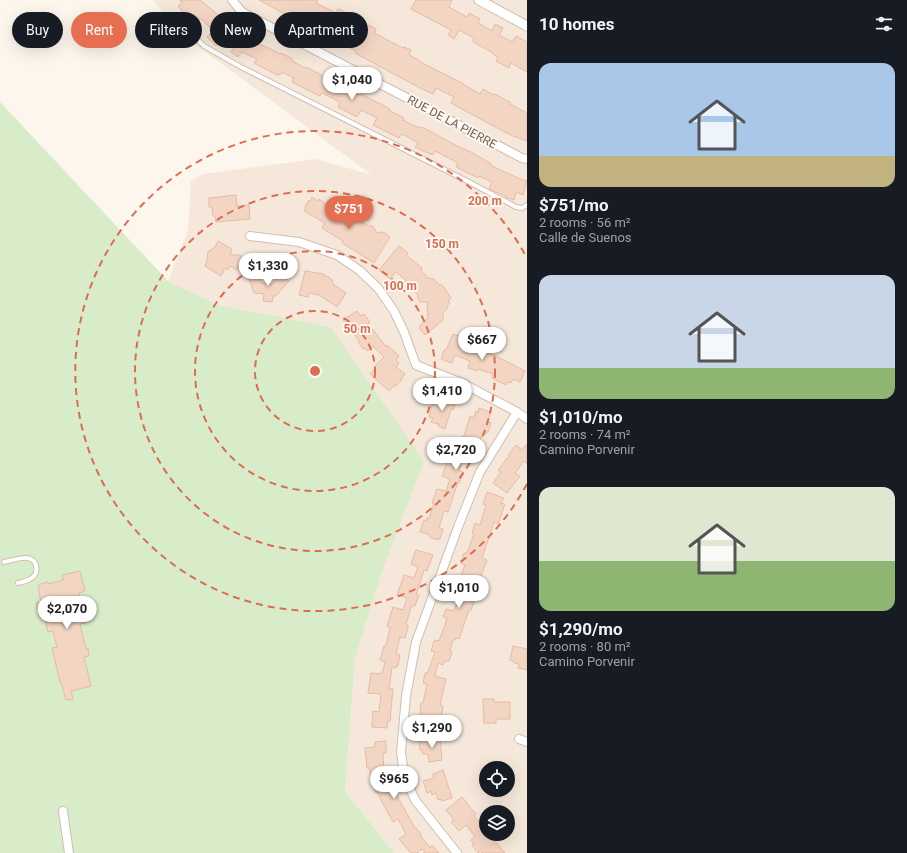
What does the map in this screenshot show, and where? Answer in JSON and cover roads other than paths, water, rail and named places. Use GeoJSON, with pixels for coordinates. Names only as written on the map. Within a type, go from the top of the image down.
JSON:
{"type":"FeatureCollection","features":[{"type":"Feature","properties":{"kind":"street","name":"RUE DE LA PIERRE"},"geometry":{"type":"LineString","coordinates":[[232,0],[242,12],[522,158],[527,159]]}},
{"type":"Feature","properties":{"kind":"street"},"geometry":{"type":"LineString","coordinates":[[479,0],[527,26]]}},
{"type":"Feature","properties":{"kind":"street"},"geometry":{"type":"LineString","coordinates":[[250,236],[299,242],[337,255],[359,270],[378,288],[394,311],[404,332],[416,365],[462,383],[517,412],[527,419]]}},
{"type":"Feature","properties":{"kind":"street"},"geometry":{"type":"LineString","coordinates":[[457,853],[415,800],[404,774],[401,752],[406,696],[416,642],[458,527],[480,472],[517,412]]}},
{"type":"Feature","properties":{"kind":"street"},"geometry":{"type":"LineString","coordinates":[[63,811],[69,853]]}},
{"type":"Feature","properties":{"kind":"lane"},"geometry":{"type":"LineString","coordinates":[[202,44],[241,68],[516,207],[522,208],[527,205]]}},
{"type":"Feature","properties":{"kind":"lane"},"geometry":{"type":"LineString","coordinates":[[4,562],[26,558],[34,562],[37,567],[35,575],[30,579],[18,583]]}}]}
